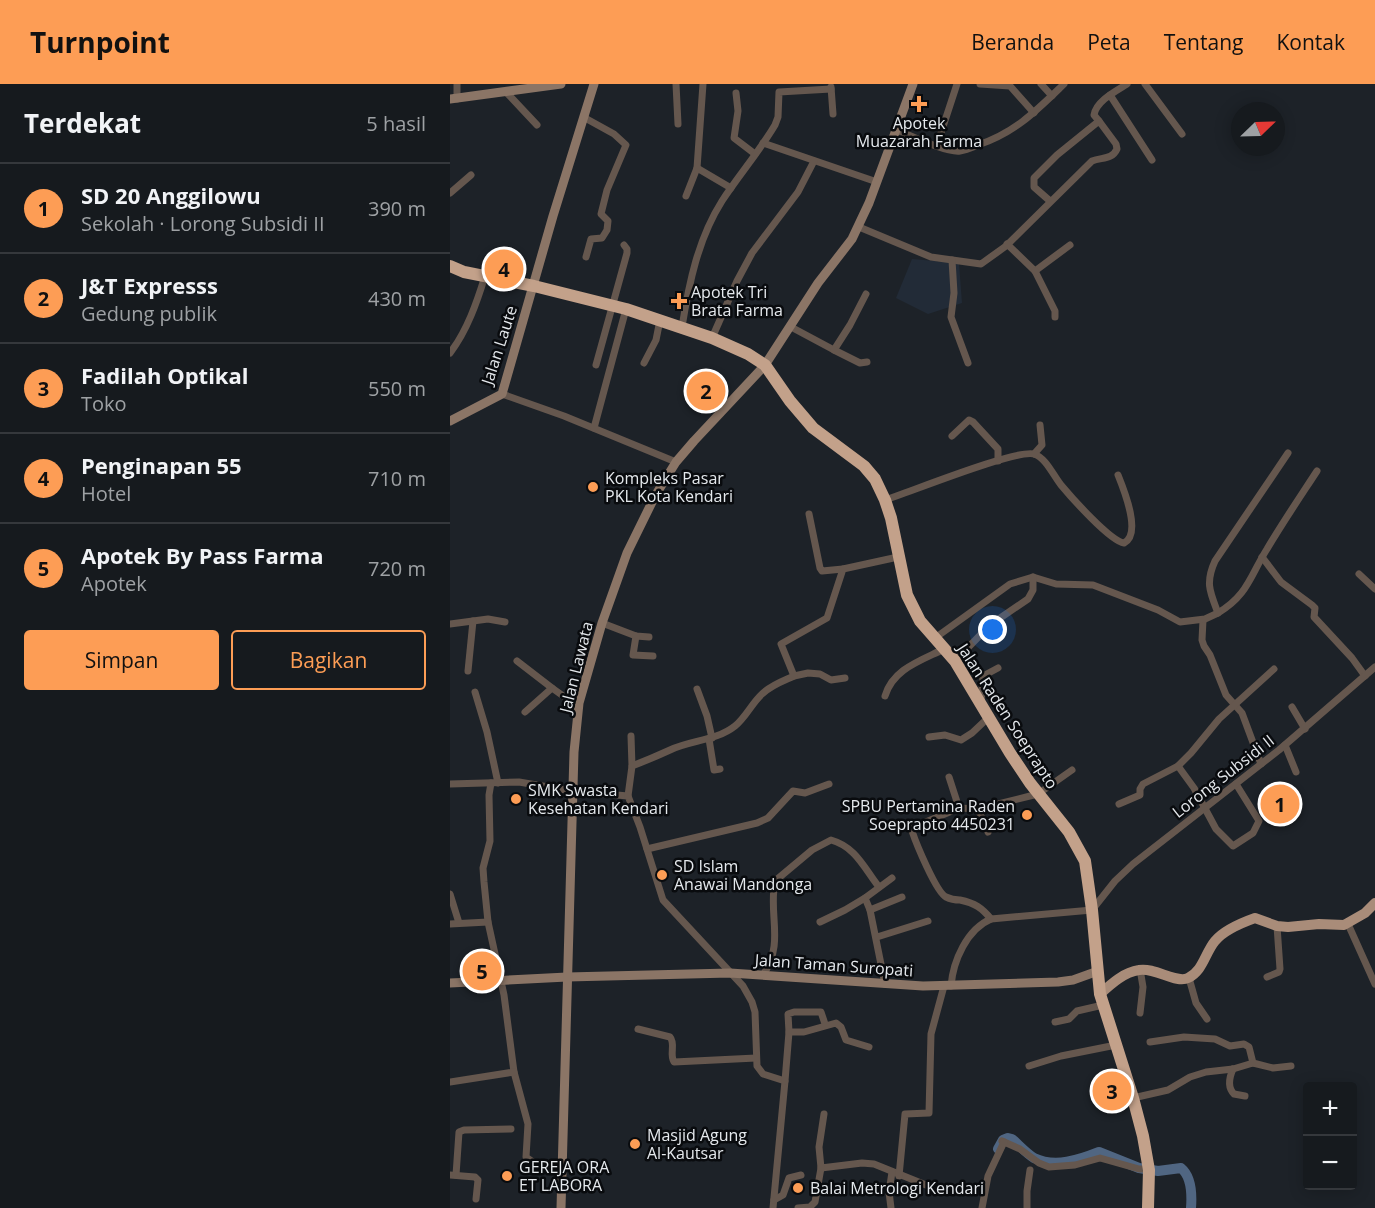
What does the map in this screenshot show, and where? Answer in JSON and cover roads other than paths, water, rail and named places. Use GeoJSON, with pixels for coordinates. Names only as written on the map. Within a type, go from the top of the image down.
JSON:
{"type":"FeatureCollection","features":[{"type":"Feature","properties":{"kind":"highway","name":"Jalan Raden Soeprapto"},"geometry":{"type":"LineString","coordinates":[[451,269],[534,286],[627,309],[712,338],[748,354],[765,365],[813,429],[871,472],[885,500],[912,609],[955,661],[1010,753],[1078,846],[1085,861],[1101,1000],[1143,1136],[1149,1169],[1148,1208]]}},
{"type":"Feature","properties":{"kind":"main road"},"geometry":{"type":"LineString","coordinates":[[1101,1000],[1118,979],[1140,969],[1157,971],[1181,979],[1189,978],[1198,971],[1216,939],[1255,918],[1277,926],[1348,924],[1375,903]]}},
{"type":"Feature","properties":{"kind":"street"},"geometry":{"type":"LineString","coordinates":[[458,84],[454,99],[561,84]]}},
{"type":"Feature","properties":{"kind":"street","name":"Jalan Laute"},"geometry":{"type":"LineString","coordinates":[[450,421],[502,394],[594,84]]}},
{"type":"Feature","properties":{"kind":"street"},"geometry":{"type":"LineString","coordinates":[[676,84],[678,124]]}},
{"type":"Feature","properties":{"kind":"street"},"geometry":{"type":"LineString","coordinates":[[686,196],[697,168],[703,84]]}},
{"type":"Feature","properties":{"kind":"street","name":"Jalan Lawata"},"geometry":{"type":"LineString","coordinates":[[561,1208],[572,791],[579,703],[602,623],[627,553],[655,496],[676,462],[765,365],[818,283],[859,227],[877,182],[894,129],[913,84]]}},
{"type":"Feature","properties":{"kind":"street"},"geometry":{"type":"LineString","coordinates":[[937,145],[957,84]]}},
{"type":"Feature","properties":{"kind":"street"},"geometry":{"type":"LineString","coordinates":[[980,84],[1010,86],[1034,112]]}},
{"type":"Feature","properties":{"kind":"street"},"geometry":{"type":"LineString","coordinates":[[1041,84],[1052,96]]}},
{"type":"Feature","properties":{"kind":"street"},"geometry":{"type":"LineString","coordinates":[[894,129],[959,151],[1012,131],[1064,84]]}},
{"type":"Feature","properties":{"kind":"street"},"geometry":{"type":"LineString","coordinates":[[859,227],[920,254],[981,264],[1007,244],[1092,161],[1104,159],[1115,153],[1116,144],[1094,112],[1110,95],[1127,84]]}},
{"type":"Feature","properties":{"kind":"street"},"geometry":{"type":"LineString","coordinates":[[1145,84],[1182,134]]}},
{"type":"Feature","properties":{"kind":"street"},"geometry":{"type":"LineString","coordinates":[[682,327],[688,288],[706,232],[731,188],[763,143],[778,117],[779,92],[831,86],[833,114]]}},
{"type":"Feature","properties":{"kind":"street"},"geometry":{"type":"LineString","coordinates":[[506,92],[537,125]]}},
{"type":"Feature","properties":{"kind":"street"},"geometry":{"type":"LineString","coordinates":[[736,93],[738,111],[734,138],[755,154]]}},
{"type":"Feature","properties":{"kind":"street"},"geometry":{"type":"LineString","coordinates":[[1110,95],[1152,160]]}},
{"type":"Feature","properties":{"kind":"street"},"geometry":{"type":"LineString","coordinates":[[585,118],[614,134],[626,146],[604,200],[601,214],[608,221],[607,230],[600,239],[591,239],[586,257]]}},
{"type":"Feature","properties":{"kind":"street"},"geometry":{"type":"LineString","coordinates":[[1050,201],[1034,187],[1034,178],[1057,155],[1100,122]]}},
{"type":"Feature","properties":{"kind":"street"},"geometry":{"type":"LineString","coordinates":[[763,143],[877,182]]}},
{"type":"Feature","properties":{"kind":"street"},"geometry":{"type":"LineString","coordinates":[[712,338],[752,253],[798,192],[814,161]]}},
{"type":"Feature","properties":{"kind":"street"},"geometry":{"type":"LineString","coordinates":[[697,168],[731,188]]}},
{"type":"Feature","properties":{"kind":"street"},"geometry":{"type":"LineString","coordinates":[[450,193],[471,175]]}},
{"type":"Feature","properties":{"kind":"street"},"geometry":{"type":"LineString","coordinates":[[1007,244],[1035,271],[1055,311],[1055,317]]}},
{"type":"Feature","properties":{"kind":"street"},"geometry":{"type":"LineString","coordinates":[[596,365],[627,253],[624,245]]}},
{"type":"Feature","properties":{"kind":"street"},"geometry":{"type":"LineString","coordinates":[[1035,271],[1070,245]]}},
{"type":"Feature","properties":{"kind":"street"},"geometry":{"type":"LineString","coordinates":[[952,260],[954,280],[951,317],[968,363]]}},
{"type":"Feature","properties":{"kind":"street"},"geometry":{"type":"LineString","coordinates":[[450,353],[461,337],[485,276]]}},
{"type":"Feature","properties":{"kind":"street"},"geometry":{"type":"LineString","coordinates":[[834,350],[866,294]]}},
{"type":"Feature","properties":{"kind":"street"},"geometry":{"type":"LineString","coordinates":[[594,428],[627,309]]}},
{"type":"Feature","properties":{"kind":"street"},"geometry":{"type":"LineString","coordinates":[[644,363],[656,340],[660,320]]}},
{"type":"Feature","properties":{"kind":"street"},"geometry":{"type":"LineString","coordinates":[[791,327],[851,359],[860,363],[867,362]]}},
{"type":"Feature","properties":{"kind":"street"},"geometry":{"type":"LineString","coordinates":[[502,394],[564,416],[676,462]]}},
{"type":"Feature","properties":{"kind":"street"},"geometry":{"type":"LineString","coordinates":[[952,436],[969,420],[973,422],[998,449],[998,461]]}},
{"type":"Feature","properties":{"kind":"street"},"geometry":{"type":"LineString","coordinates":[[885,500],[998,461],[1034,454],[1042,445],[1040,425]]}},
{"type":"Feature","properties":{"kind":"street"},"geometry":{"type":"LineString","coordinates":[[1218,613],[1209,588],[1210,570],[1288,453]]}},
{"type":"Feature","properties":{"kind":"street"},"geometry":{"type":"LineString","coordinates":[[1034,454],[1043,461],[1060,484],[1099,525],[1115,540],[1124,543],[1129,540],[1132,532],[1126,497],[1118,475]]}},
{"type":"Feature","properties":{"kind":"street"},"geometry":{"type":"LineString","coordinates":[[935,638],[1010,584],[1033,577],[1056,584],[1093,585],[1158,610],[1180,622],[1203,620],[1230,606],[1243,592],[1254,576],[1262,557],[1317,471]]}},
{"type":"Feature","properties":{"kind":"street"},"geometry":{"type":"LineString","coordinates":[[809,514],[822,571],[898,557]]}},
{"type":"Feature","properties":{"kind":"street"},"geometry":{"type":"LineString","coordinates":[[1262,557],[1281,582],[1315,608],[1314,617],[1352,658],[1365,676]]}},
{"type":"Feature","properties":{"kind":"street"},"geometry":{"type":"LineString","coordinates":[[794,676],[781,644],[826,619],[843,568]]}},
{"type":"Feature","properties":{"kind":"street"},"geometry":{"type":"LineString","coordinates":[[1359,574],[1375,589]]}},
{"type":"Feature","properties":{"kind":"street"},"geometry":{"type":"LineString","coordinates":[[955,661],[990,625],[1030,596],[1033,577]]}},
{"type":"Feature","properties":{"kind":"street"},"geometry":{"type":"LineString","coordinates":[[450,624],[494,618],[505,621]]}},
{"type":"Feature","properties":{"kind":"street"},"geometry":{"type":"LineString","coordinates":[[1203,620],[1204,646],[1226,695],[1242,713],[1261,764]]}},
{"type":"Feature","properties":{"kind":"street"},"geometry":{"type":"LineString","coordinates":[[468,671],[473,621]]}},
{"type":"Feature","properties":{"kind":"street"},"geometry":{"type":"LineString","coordinates":[[602,623],[636,636],[649,637]]}},
{"type":"Feature","properties":{"kind":"street"},"geometry":{"type":"LineString","coordinates":[[636,636],[633,655],[653,656]]}},
{"type":"Feature","properties":{"kind":"street"},"geometry":{"type":"LineString","coordinates":[[885,696],[888,685],[894,677],[944,649]]}},
{"type":"Feature","properties":{"kind":"street"},"geometry":{"type":"LineString","coordinates":[[518,661],[566,698],[579,703]]}},
{"type":"Feature","properties":{"kind":"street","name":"Lorong Subsidi II"},"geometry":{"type":"LineString","coordinates":[[1092,910],[1124,872],[1305,729],[1375,667]]}},
{"type":"Feature","properties":{"kind":"street"},"geometry":{"type":"LineString","coordinates":[[981,702],[983,676],[999,668]]}},
{"type":"Feature","properties":{"kind":"street"},"geometry":{"type":"LineString","coordinates":[[1119,804],[1140,795],[1143,784],[1178,766],[1218,719],[1274,669]]}},
{"type":"Feature","properties":{"kind":"street"},"geometry":{"type":"LineString","coordinates":[[632,766],[654,759],[671,750],[711,738],[737,725],[760,695],[767,689],[794,676],[808,673],[819,674],[831,681],[845,678]]}},
{"type":"Feature","properties":{"kind":"street"},"geometry":{"type":"LineString","coordinates":[[525,712],[552,688]]}},
{"type":"Feature","properties":{"kind":"street"},"geometry":{"type":"LineString","coordinates":[[697,689],[707,716],[714,770],[720,769]]}},
{"type":"Feature","properties":{"kind":"street"},"geometry":{"type":"LineString","coordinates":[[475,692],[489,741],[494,783],[489,795],[490,841],[483,868],[488,922],[502,981],[514,1072],[528,1124],[526,1157],[534,1165],[543,1169],[561,1170]]}},
{"type":"Feature","properties":{"kind":"street"},"geometry":{"type":"LineString","coordinates":[[1292,707],[1305,729]]}},
{"type":"Feature","properties":{"kind":"street"},"geometry":{"type":"LineString","coordinates":[[929,737],[945,735],[961,740],[989,717]]}},
{"type":"Feature","properties":{"kind":"street"},"geometry":{"type":"LineString","coordinates":[[631,736],[632,766],[628,796],[663,900],[743,986],[755,1012],[757,1066],[764,1074],[784,1081]]}},
{"type":"Feature","properties":{"kind":"street"},"geometry":{"type":"LineString","coordinates":[[1285,745],[1296,772]]}},
{"type":"Feature","properties":{"kind":"street"},"geometry":{"type":"LineString","coordinates":[[1178,766],[1194,788],[1216,829],[1233,846],[1253,833],[1258,821],[1236,784]]}},
{"type":"Feature","properties":{"kind":"street"},"geometry":{"type":"LineString","coordinates":[[991,919],[978,905],[946,897],[941,893],[912,831],[914,827],[959,808],[978,809],[1038,794],[1072,770]]}},
{"type":"Feature","properties":{"kind":"street"},"geometry":{"type":"LineString","coordinates":[[949,777],[959,808]]}},
{"type":"Feature","properties":{"kind":"street"},"geometry":{"type":"LineString","coordinates":[[450,783],[519,782],[572,791],[628,796]]}},
{"type":"Feature","properties":{"kind":"street"},"geometry":{"type":"LineString","coordinates":[[646,849],[757,823],[768,818],[793,791],[805,793],[829,784]]}},
{"type":"Feature","properties":{"kind":"street"},"geometry":{"type":"LineString","coordinates":[[978,809],[988,832]]}},
{"type":"Feature","properties":{"kind":"street"},"geometry":{"type":"LineString","coordinates":[[764,975],[771,964],[774,952],[775,881],[812,850],[831,840],[852,849],[879,887]]}},
{"type":"Feature","properties":{"kind":"street"},"geometry":{"type":"LineString","coordinates":[[819,922],[865,898],[892,878]]}},
{"type":"Feature","properties":{"kind":"street"},"geometry":{"type":"LineString","coordinates":[[450,894],[459,923]]}},
{"type":"Feature","properties":{"kind":"street"},"geometry":{"type":"LineString","coordinates":[[870,910],[902,897]]}},
{"type":"Feature","properties":{"kind":"street"},"geometry":{"type":"LineString","coordinates":[[865,898],[877,937],[885,984]]}},
{"type":"Feature","properties":{"kind":"street"},"geometry":{"type":"LineString","coordinates":[[891,1208],[889,1192],[896,1174],[905,1114],[929,1113],[931,1034],[961,951],[977,928],[991,919],[1092,910]]}},
{"type":"Feature","properties":{"kind":"street"},"geometry":{"type":"LineString","coordinates":[[877,937],[928,921]]}},
{"type":"Feature","properties":{"kind":"street"},"geometry":{"type":"LineString","coordinates":[[450,924],[488,922]]}},
{"type":"Feature","properties":{"kind":"street"},"geometry":{"type":"LineString","coordinates":[[1348,924],[1375,984]]}},
{"type":"Feature","properties":{"kind":"street"},"geometry":{"type":"LineString","coordinates":[[1267,977],[1279,972],[1280,969],[1277,926]]}},
{"type":"Feature","properties":{"kind":"street"},"geometry":{"type":"LineString","coordinates":[[1140,969],[1143,987],[1140,1013]]}},
{"type":"Feature","properties":{"kind":"street","name":"Jalan Taman Suropati"},"geometry":{"type":"LineString","coordinates":[[450,983],[567,977],[730,973],[947,986],[1058,982],[1073,980],[1098,971]]}},
{"type":"Feature","properties":{"kind":"street"},"geometry":{"type":"LineString","coordinates":[[1189,978],[1196,1003],[1207,1019]]}},
{"type":"Feature","properties":{"kind":"street"},"geometry":{"type":"LineString","coordinates":[[1055,1022],[1069,1019],[1077,1011],[1101,1000]]}},
{"type":"Feature","properties":{"kind":"street"},"geometry":{"type":"LineString","coordinates":[[773,1208],[789,1032],[788,1014],[821,1012],[825,1024]]}},
{"type":"Feature","properties":{"kind":"street"},"geometry":{"type":"LineString","coordinates":[[789,1032],[804,1032],[825,1024],[836,1023],[841,1027],[846,1040],[869,1047]]}},
{"type":"Feature","properties":{"kind":"street"},"geometry":{"type":"LineString","coordinates":[[638,1029],[670,1037],[673,1042],[672,1058],[675,1062],[756,1058]]}},
{"type":"Feature","properties":{"kind":"street"},"geometry":{"type":"LineString","coordinates":[[1150,1042],[1184,1037],[1218,1040],[1230,1046],[1244,1044],[1249,1047],[1253,1063]]}},
{"type":"Feature","properties":{"kind":"street"},"geometry":{"type":"LineString","coordinates":[[1029,1066],[1061,1056],[1116,1045]]}},
{"type":"Feature","properties":{"kind":"street"},"geometry":{"type":"LineString","coordinates":[[1133,1098],[1168,1090],[1198,1074],[1233,1069],[1253,1063],[1273,1068],[1291,1066]]}},
{"type":"Feature","properties":{"kind":"street"},"geometry":{"type":"LineString","coordinates":[[1233,1069],[1230,1079],[1232,1093],[1245,1096]]}},
{"type":"Feature","properties":{"kind":"street"},"geometry":{"type":"LineString","coordinates":[[450,1082],[514,1072]]}},
{"type":"Feature","properties":{"kind":"street"},"geometry":{"type":"LineString","coordinates":[[798,1208],[810,1207],[814,1204],[821,1168],[819,1147],[824,1114]]}},
{"type":"Feature","properties":{"kind":"street"},"geometry":{"type":"LineString","coordinates":[[476,1199],[478,1180],[453,1175],[459,1132],[511,1129]]}},
{"type":"Feature","properties":{"kind":"street"},"geometry":{"type":"LineString","coordinates":[[982,1208],[988,1176],[1003,1142],[1020,1149],[1039,1163],[1049,1167],[1075,1165],[1100,1158],[1135,1168],[1149,1169]]}},
{"type":"Feature","properties":{"kind":"street"},"geometry":{"type":"LineString","coordinates":[[821,1168],[862,1163],[874,1164],[926,1185]]}},
{"type":"Feature","properties":{"kind":"street"},"geometry":{"type":"LineString","coordinates":[[1028,1208],[1027,1191],[1030,1170]]}},
{"type":"Feature","properties":{"kind":"street"},"geometry":{"type":"LineString","coordinates":[[774,1200],[782,1196],[789,1178],[801,1175]]}},
{"type":"Feature","properties":{"kind":"waterway"},"geometry":{"type":"LineString","coordinates":[[998,1149],[1003,1140],[1008,1138],[1034,1158],[1042,1161],[1059,1163],[1099,1152],[1139,1168],[1158,1171],[1181,1168],[1189,1181],[1191,1208]]}},
{"type":"Feature","properties":{"kind":"place","name":"Apotek Muazarah Farma"},"geometry":{"type":"Point","coordinates":[919,104]}},
{"type":"Feature","properties":{"kind":"place","name":"Penginapan 55"},"geometry":{"type":"Point","coordinates":[504,269]}},
{"type":"Feature","properties":{"kind":"place","name":"Apotek Tri Brata Farma"},"geometry":{"type":"Point","coordinates":[679,301]}},
{"type":"Feature","properties":{"kind":"place","name":"J&T Expresss"},"geometry":{"type":"Point","coordinates":[706,391]}},
{"type":"Feature","properties":{"kind":"place","name":"Kompleks Pasar PKL Kota Kendari"},"geometry":{"type":"Point","coordinates":[593,487]}},
{"type":"Feature","properties":{"kind":"place","name":"SMK Swasta Kesehatan Kendari"},"geometry":{"type":"Point","coordinates":[516,799]}},
{"type":"Feature","properties":{"kind":"place","name":"SD 20 Anggilowu"},"geometry":{"type":"Point","coordinates":[1280,804]}},
{"type":"Feature","properties":{"kind":"place","name":"SPBU Pertamina Raden Soeprapto 4450231"},"geometry":{"type":"Point","coordinates":[1027,815]}},
{"type":"Feature","properties":{"kind":"place","name":"SD Islam Anawai Mandonga"},"geometry":{"type":"Point","coordinates":[662,875]}},
{"type":"Feature","properties":{"kind":"place","name":"Apotek By Pass Farma"},"geometry":{"type":"Point","coordinates":[482,971]}},
{"type":"Feature","properties":{"kind":"place","name":"Fadilah Optikal"},"geometry":{"type":"Point","coordinates":[1112,1091]}},
{"type":"Feature","properties":{"kind":"place","name":"Masjid Agung Al-Kautsar"},"geometry":{"type":"Point","coordinates":[635,1144]}},
{"type":"Feature","properties":{"kind":"place","name":"GEREJA ORA ET LABORA"},"geometry":{"type":"Point","coordinates":[507,1176]}},
{"type":"Feature","properties":{"kind":"place","name":"Balai Metrologi Kendari"},"geometry":{"type":"Point","coordinates":[798,1188]}}]}
